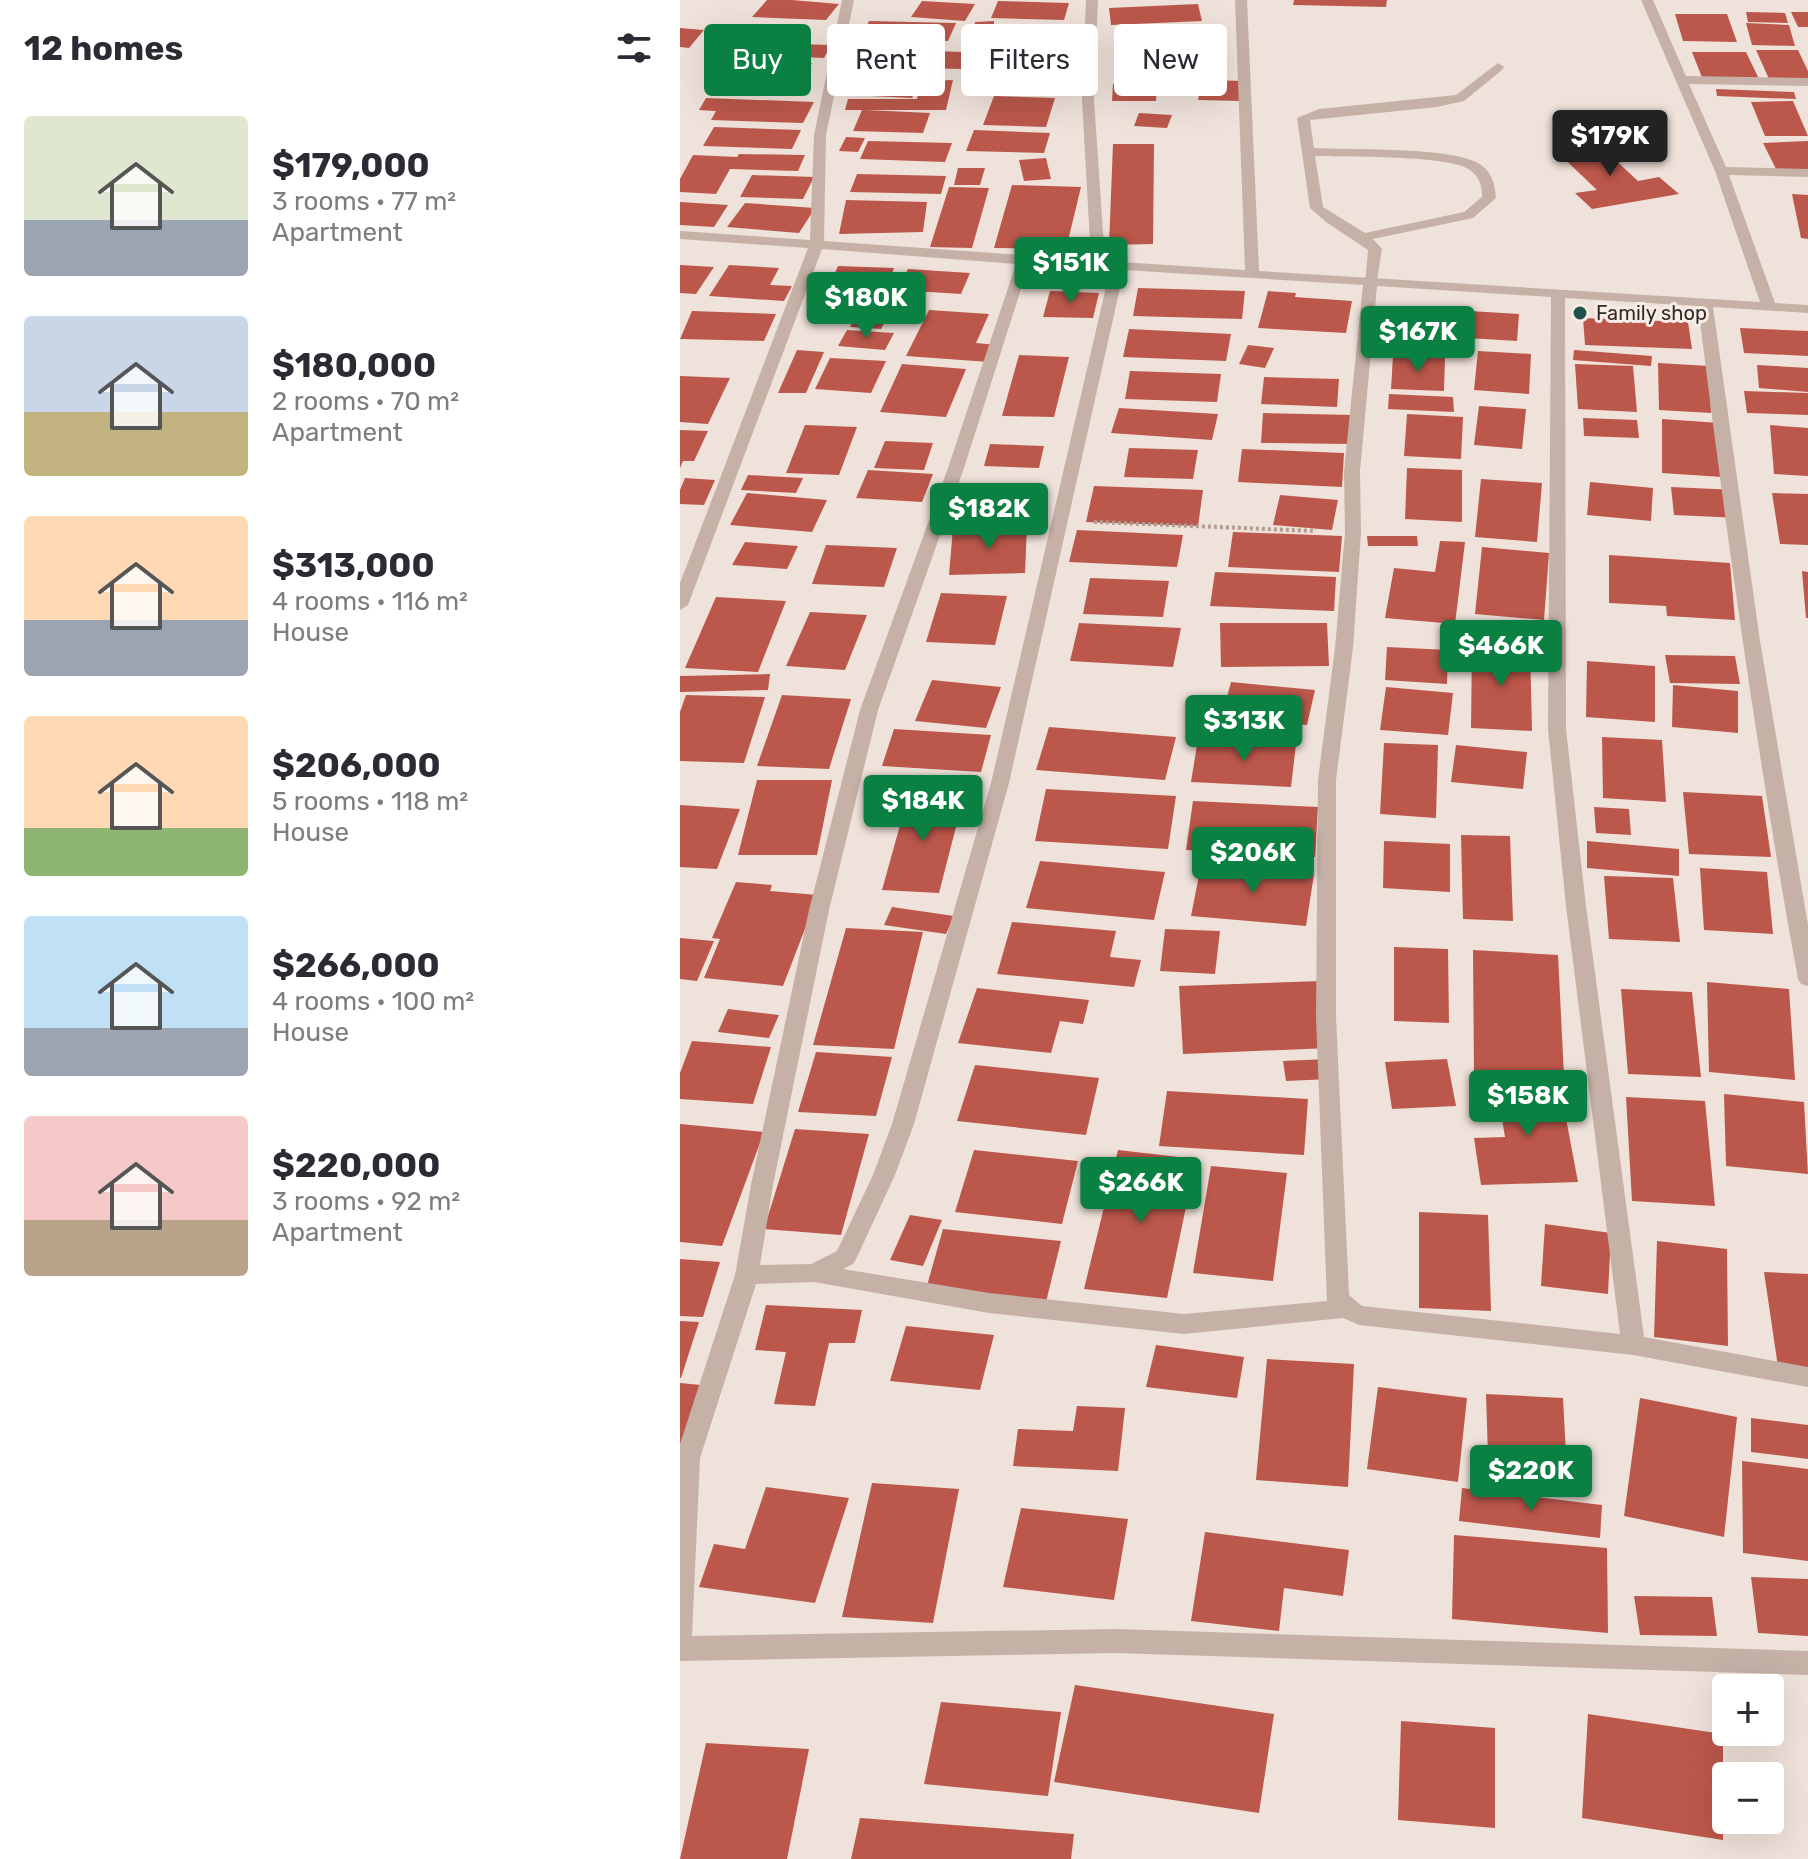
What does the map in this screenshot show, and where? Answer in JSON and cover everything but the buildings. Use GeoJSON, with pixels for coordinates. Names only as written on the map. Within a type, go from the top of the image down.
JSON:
{"type":"FeatureCollection","features":[{"type":"Feature","properties":{"kind":"street"},"geometry":{"type":"LineString","coordinates":[[680,605],[817,244],[820,135],[848,0]]}},
{"type":"Feature","properties":{"kind":"street"},"geometry":{"type":"LineString","coordinates":[[814,1273],[845,1257],[884,1175],[903,1124],[1000,783],[1062,521],[1108,265],[1088,100],[1092,0]]}},
{"type":"Feature","properties":{"kind":"street"},"geometry":{"type":"LineString","coordinates":[[1241,0],[1252,274]]}},
{"type":"Feature","properties":{"kind":"street"},"geometry":{"type":"LineString","coordinates":[[1647,0],[1721,171],[1769,307]]}},
{"type":"Feature","properties":{"kind":"street"},"geometry":{"type":"LineString","coordinates":[[1498,67],[1460,98],[1437,103],[1319,113],[1303,118],[1317,208],[1324,217],[1365,237],[1375,249],[1352,471],[1353,532],[1344,648],[1327,780],[1326,1017],[1337,1298],[1345,1308],[1359,1315],[1633,1345],[1808,1377]]}},
{"type":"Feature","properties":{"kind":"street"},"geometry":{"type":"LineString","coordinates":[[1683,80],[1808,82]]}},
{"type":"Feature","properties":{"kind":"street"},"geometry":{"type":"LineString","coordinates":[[1308,152],[1445,158],[1473,165],[1488,181],[1489,198],[1468,215],[1365,237]]}},
{"type":"Feature","properties":{"kind":"street"},"geometry":{"type":"LineString","coordinates":[[1721,171],[1808,173]]}},
{"type":"Feature","properties":{"kind":"street"},"geometry":{"type":"LineString","coordinates":[[680,235],[1024,260],[1808,309]]}},
{"type":"Feature","properties":{"kind":"street"},"geometry":{"type":"LineString","coordinates":[[680,1634],[684,1458],[747,1275],[762,1185],[819,910],[869,710],[970,428],[1024,260]]}},
{"type":"Feature","properties":{"kind":"street"},"geometry":{"type":"LineString","coordinates":[[1558,294],[1557,729],[1576,906],[1633,1345]]}},
{"type":"Feature","properties":{"kind":"street"},"geometry":{"type":"LineString","coordinates":[[1705,303],[1741,589],[1782,843],[1808,979]]}},
{"type":"Feature","properties":{"kind":"street"},"geometry":{"type":"LineString","coordinates":[[747,1275],[814,1273],[989,1303],[1184,1324],[1345,1308]]}},
{"type":"Feature","properties":{"kind":"street"},"geometry":{"type":"LineString","coordinates":[[680,1649],[1116,1641],[1808,1663]]}},
{"type":"Feature","properties":{"kind":"path"},"geometry":{"type":"LineString","coordinates":[[1062,521],[1353,532]]}},
{"type":"Feature","properties":{"kind":"place","name":"Family shop"},"geometry":{"type":"Point","coordinates":[1580,313]}}]}
